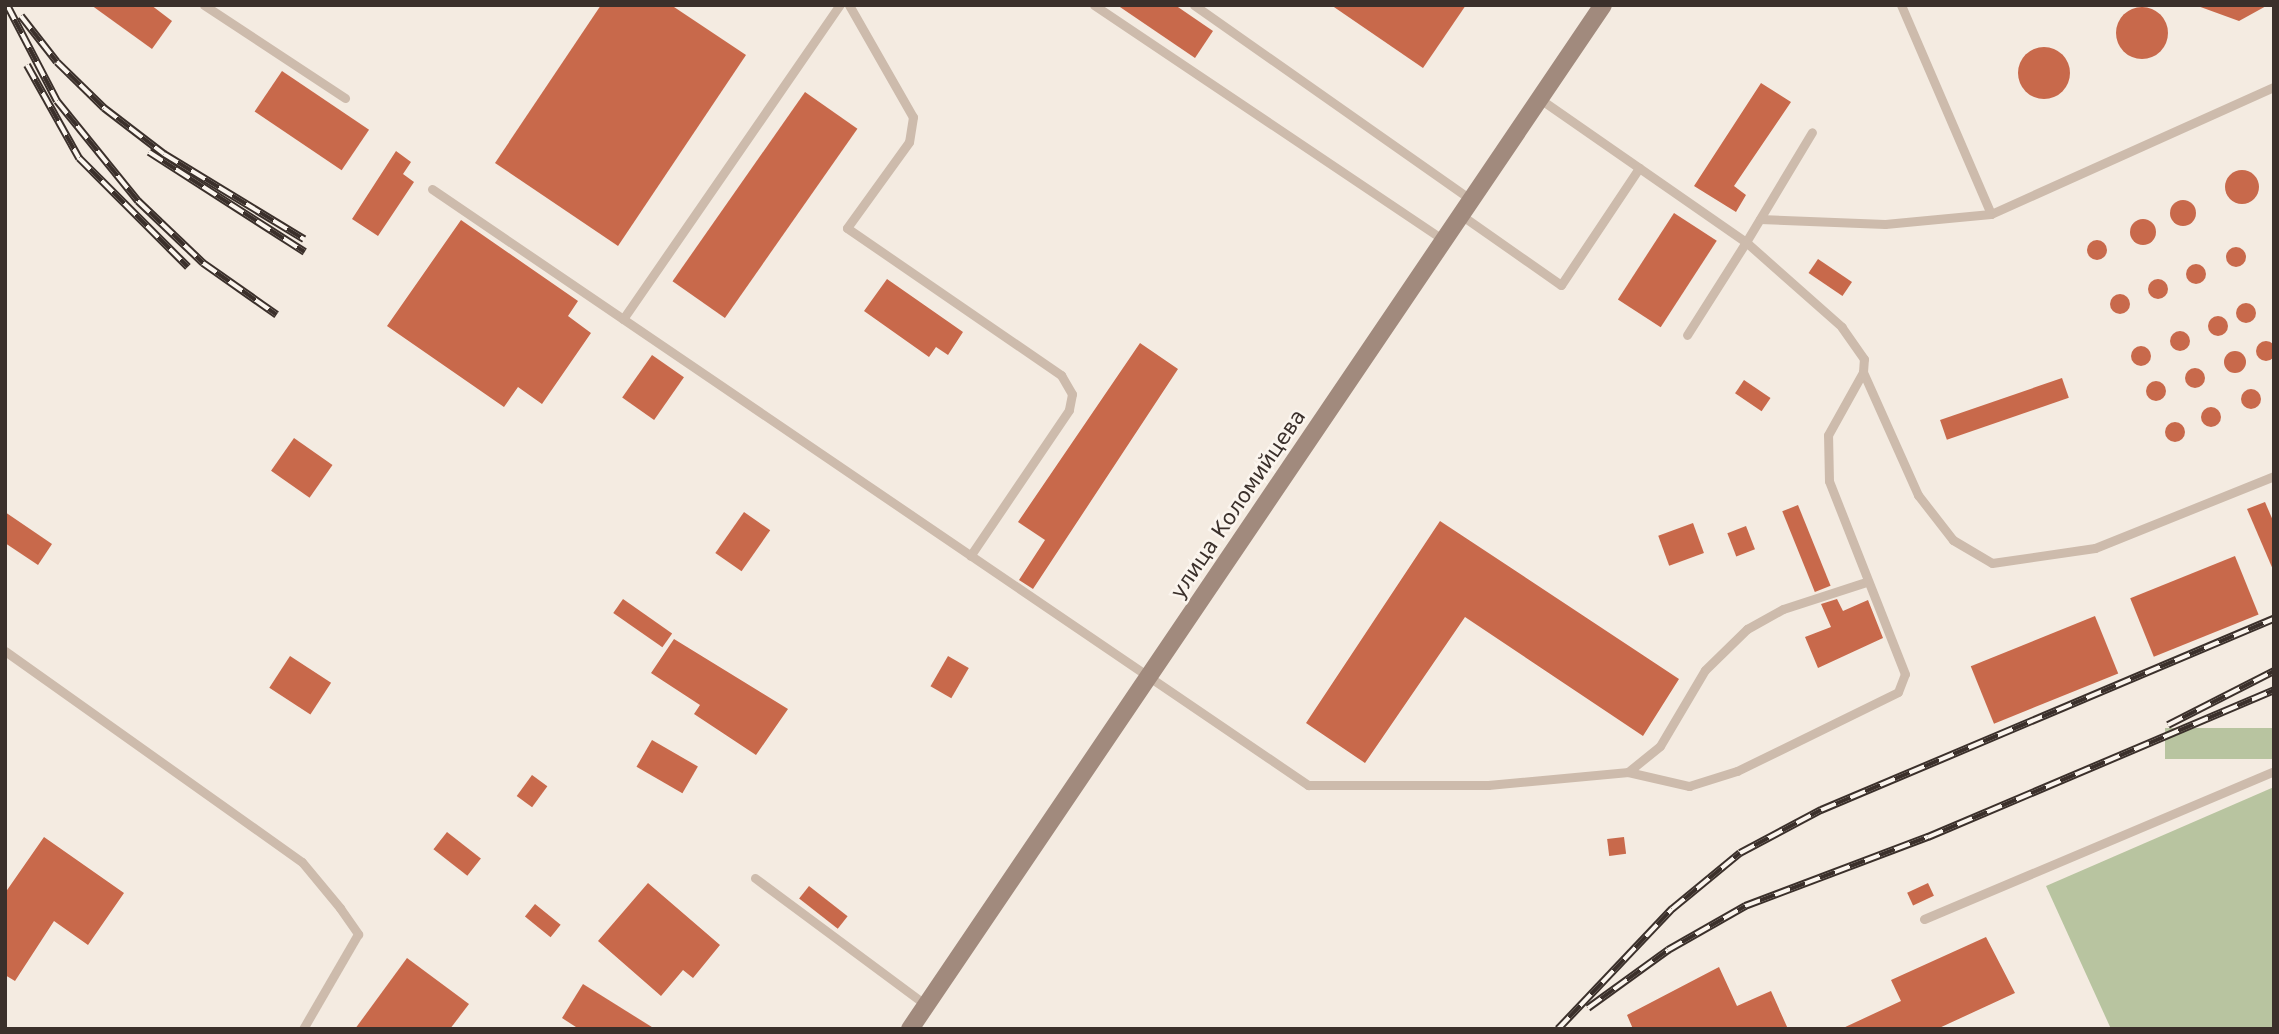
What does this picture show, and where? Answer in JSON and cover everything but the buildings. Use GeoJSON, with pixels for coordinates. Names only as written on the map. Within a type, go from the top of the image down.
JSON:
{"type":"FeatureCollection","features":[{"type":"Feature","properties":{"kind":"street","name":"улица Коломийцева"},"geometry":{"type":"LineString","coordinates":[[910,1029],[1604,5]]}},
{"type":"Feature","properties":{"kind":"lane"},"geometry":{"type":"LineString","coordinates":[[204,5],[345,99]]}},
{"type":"Feature","properties":{"kind":"lane"},"geometry":{"type":"LineString","coordinates":[[623,320],[840,5]]}},
{"type":"Feature","properties":{"kind":"lane"},"geometry":{"type":"LineString","coordinates":[[849,5],[913,117],[908,142],[846,228],[1061,375],[1072,394],[1069,410],[970,556]]}},
{"type":"Feature","properties":{"kind":"lane"},"geometry":{"type":"LineString","coordinates":[[1094,5],[1444,240]]}},
{"type":"Feature","properties":{"kind":"lane"},"geometry":{"type":"LineString","coordinates":[[1194,5],[1466,208],[1561,285],[1639,168]]}},
{"type":"Feature","properties":{"kind":"lane"},"geometry":{"type":"LineString","coordinates":[[1901,5],[1991,215]]}},
{"type":"Feature","properties":{"kind":"lane"},"geometry":{"type":"LineString","coordinates":[[1760,219],[1885,223],[1991,215],[2274,87]]}},
{"type":"Feature","properties":{"kind":"lane"},"geometry":{"type":"LineString","coordinates":[[432,189],[1308,785],[1488,785],[1628,772],[1689,786],[1713,778],[1898,692],[1905,674],[1866,582],[1829,481],[1828,435],[1863,372],[1864,359],[1842,327],[1746,242],[1540,99]]}},
{"type":"Feature","properties":{"kind":"lane"},"geometry":{"type":"LineString","coordinates":[[1687,335],[1812,132]]}},
{"type":"Feature","properties":{"kind":"lane"},"geometry":{"type":"LineString","coordinates":[[1863,372],[1918,495],[1953,540],[1992,563],[2095,548],[2274,476]]}},
{"type":"Feature","properties":{"kind":"lane"},"geometry":{"type":"LineString","coordinates":[[1628,772],[1660,746],[1705,670],[1747,629],[1783,609],[1866,582]]}},
{"type":"Feature","properties":{"kind":"lane"},"geometry":{"type":"LineString","coordinates":[[5,651],[302,862],[340,908],[358,934],[303,1029]]}},
{"type":"Feature","properties":{"kind":"lane"},"geometry":{"type":"LineString","coordinates":[[1924,919],[2274,771]]}},
{"type":"Feature","properties":{"kind":"lane"},"geometry":{"type":"LineString","coordinates":[[755,878],[926,1005]]}},
{"type":"Feature","properties":{"kind":"green space"},"geometry":{"type":"Polygon","coordinates":[[[2165,728],[2274,728],[2274,759],[2165,759],[2165,728]]]}},
{"type":"Feature","properties":{"kind":"green space"},"geometry":{"type":"Polygon","coordinates":[[[2274,787],[2274,1029],[2111,1029],[2046,886],[2274,787]]]}},
{"type":"Feature","properties":{"kind":"railway"},"geometry":{"type":"LineString","coordinates":[[7,5],[57,101],[138,201],[203,263],[277,315]]}},
{"type":"Feature","properties":{"kind":"railway"},"geometry":{"type":"LineString","coordinates":[[21,16],[57,62],[104,108],[164,154],[304,239]]}},
{"type":"Feature","properties":{"kind":"railway"},"geometry":{"type":"LineString","coordinates":[[27,65],[79,158],[188,267]]}},
{"type":"Feature","properties":{"kind":"railway"},"geometry":{"type":"LineString","coordinates":[[149,152],[305,252]]}},
{"type":"Feature","properties":{"kind":"railway"},"geometry":{"type":"LineString","coordinates":[[1558,1029],[1672,909],[1740,853],[1821,810],[2274,619]]}},
{"type":"Feature","properties":{"kind":"railway"},"geometry":{"type":"LineString","coordinates":[[2168,725],[2274,671]]}},
{"type":"Feature","properties":{"kind":"railway"},"geometry":{"type":"LineString","coordinates":[[1588,1008],[1668,950],[1745,906],[1928,837],[2274,690]]}}]}
